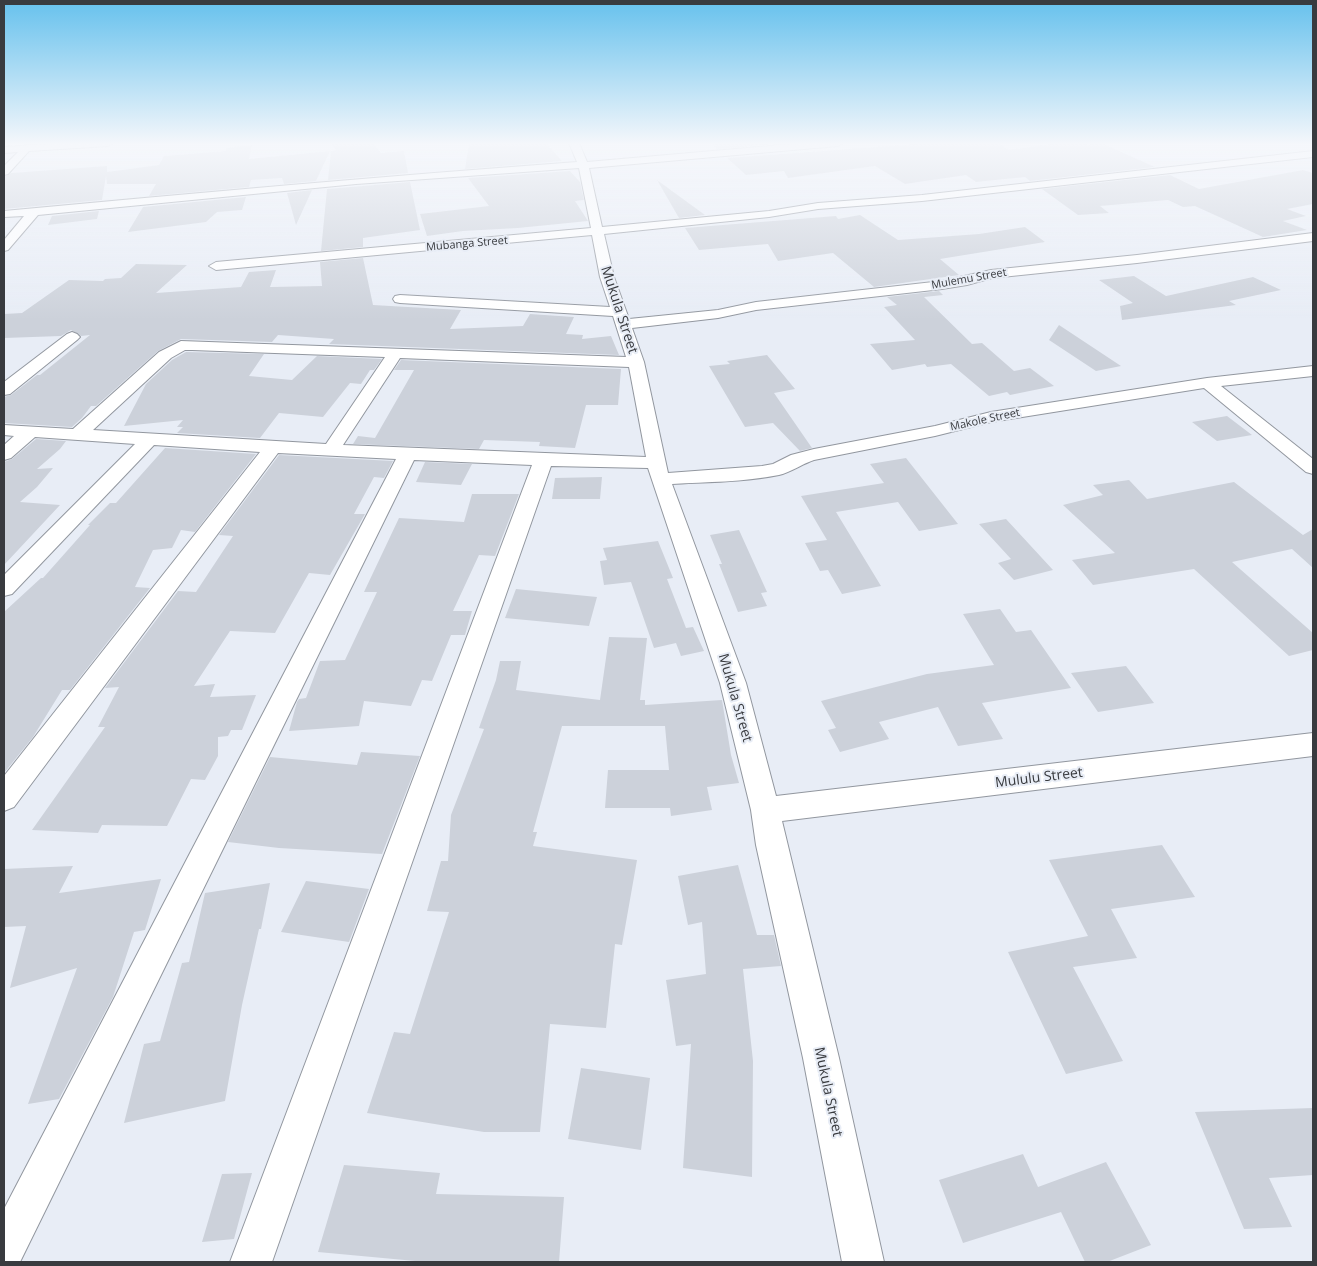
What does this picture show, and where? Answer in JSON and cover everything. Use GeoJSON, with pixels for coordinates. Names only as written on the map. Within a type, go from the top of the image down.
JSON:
{"type":"FeatureCollection","features":[{"type":"Feature","properties":{"kind":"street"},"geometry":{"type":"LineString","coordinates":[[4,214],[134,202]]}},
{"type":"Feature","properties":{"kind":"street","name":"Mukula Street"},"geometry":{"type":"LineString","coordinates":[[591,202],[607,277],[636,362],[658,471],[733,683],[765,810],[771,845],[821,1058],[863,1262]]}},
{"type":"Feature","properties":{"kind":"street","name":"Mubanga Street"},"geometry":{"type":"LineString","coordinates":[[216,266],[598,231],[769,214],[818,206],[869,202]]}},
{"type":"Feature","properties":{"kind":"street"},"geometry":{"type":"LineString","coordinates":[[4,247],[34,212]]}},
{"type":"Feature","properties":{"kind":"street","name":"Mulemu Street"},"geometry":{"type":"LineString","coordinates":[[400,298],[622,318],[718,314],[772,304],[942,285],[1000,273],[1137,259],[1313,237]]}},
{"type":"Feature","properties":{"kind":"street"},"geometry":{"type":"LineString","coordinates":[[4,390],[72,337]]}},
{"type":"Feature","properties":{"kind":"street"},"geometry":{"type":"LineString","coordinates":[[78,434],[165,355],[181,346],[636,362]]}},
{"type":"Feature","properties":{"kind":"street"},"geometry":{"type":"LineString","coordinates":[[331,450],[395,354]]}},
{"type":"Feature","properties":{"kind":"street","name":"Makole Street"},"geometry":{"type":"LineString","coordinates":[[4,430],[273,447],[543,461],[658,471],[762,472],[778,469],[798,459],[814,455],[935,431],[991,417],[1207,383],[1313,371]]}},
{"type":"Feature","properties":{"kind":"street"},"geometry":{"type":"LineString","coordinates":[[1207,383],[1313,468]]}},
{"type":"Feature","properties":{"kind":"street"},"geometry":{"type":"LineString","coordinates":[[4,454],[30,432]]}},
{"type":"Feature","properties":{"kind":"street"},"geometry":{"type":"LineString","coordinates":[[4,588],[150,439]]}},
{"type":"Feature","properties":{"kind":"street"},"geometry":{"type":"LineString","coordinates":[[4,798],[273,447]]}},
{"type":"Feature","properties":{"kind":"street"},"geometry":{"type":"LineString","coordinates":[[4,1250],[408,454]]}},
{"type":"Feature","properties":{"kind":"street"},"geometry":{"type":"LineString","coordinates":[[251,1262],[543,461]]}},
{"type":"Feature","properties":{"kind":"street","name":"Mululu Street"},"geometry":{"type":"LineString","coordinates":[[765,810],[1313,745]]}},
{"type":"Feature","properties":{"kind":"building"},"geometry":{"type":"Polygon","coordinates":[[[4,202],[79,202],[4,209],[4,202]]]}},
{"type":"Feature","properties":{"kind":"building"},"geometry":{"type":"Polygon","coordinates":[[[194,202],[244,202],[242,210],[217,212],[206,222],[128,232],[143,207],[194,202]]]}},
{"type":"Feature","properties":{"kind":"building"},"geometry":{"type":"Polygon","coordinates":[[[290,202],[306,202],[296,225],[290,202]]]}},
{"type":"Feature","properties":{"kind":"building"},"geometry":{"type":"Polygon","coordinates":[[[326,202],[414,202],[420,230],[363,238],[363,247],[321,251],[326,202]]]}},
{"type":"Feature","properties":{"kind":"building"},"geometry":{"type":"Polygon","coordinates":[[[486,202],[576,202],[588,221],[463,231],[427,236],[420,214],[489,206],[486,202]]]}},
{"type":"Feature","properties":{"kind":"building"},"geometry":{"type":"Polygon","coordinates":[[[670,202],[687,202],[705,215],[679,218],[670,202]]]}},
{"type":"Feature","properties":{"kind":"building"},"geometry":{"type":"Polygon","coordinates":[[[1060,202],[1144,202],[1100,206],[1109,213],[1078,215],[1060,202]]]}},
{"type":"Feature","properties":{"kind":"building"},"geometry":{"type":"Polygon","coordinates":[[[1172,202],[1313,202],[1313,204],[1287,209],[1306,216],[1283,221],[1307,230],[1263,237],[1195,206],[1183,207],[1172,202]]]}},
{"type":"Feature","properties":{"kind":"building"},"geometry":{"type":"Polygon","coordinates":[[[99,211],[97,219],[48,225],[52,216],[99,211]]]}},
{"type":"Feature","properties":{"kind":"building"},"geometry":{"type":"Polygon","coordinates":[[[860,215],[898,240],[979,234],[1025,227],[1045,242],[940,259],[959,275],[874,287],[833,253],[778,261],[768,244],[699,250],[685,228],[836,216],[838,219],[860,215]]]}},
{"type":"Feature","properties":{"kind":"building"},"geometry":{"type":"Polygon","coordinates":[[[363,258],[373,305],[461,310],[450,329],[523,326],[530,314],[574,317],[566,334],[583,335],[582,339],[611,336],[619,355],[329,344],[334,339],[278,335],[272,342],[181,339],[158,351],[96,406],[91,406],[72,427],[4,423],[4,397],[11,395],[37,375],[40,375],[90,335],[81,336],[71,330],[61,336],[4,338],[4,314],[22,313],[69,280],[103,281],[105,279],[121,278],[136,264],[187,265],[156,293],[241,287],[249,272],[276,270],[270,287],[322,286],[320,262],[363,258]]]}},
{"type":"Feature","properties":{"kind":"building"},"geometry":{"type":"Polygon","coordinates":[[[1134,276],[1166,296],[1253,277],[1281,290],[1229,301],[1236,305],[1122,320],[1120,306],[1133,303],[1099,280],[1134,276]]]}},
{"type":"Feature","properties":{"kind":"building"},"geometry":{"type":"Polygon","coordinates":[[[939,291],[943,295],[924,297],[972,344],[982,343],[1014,371],[1030,368],[1054,386],[1010,395],[1007,392],[989,396],[951,364],[927,367],[925,364],[892,370],[870,344],[915,340],[884,307],[897,305],[887,297],[939,291]]]}},
{"type":"Feature","properties":{"kind":"building"},"geometry":{"type":"Polygon","coordinates":[[[1059,325],[1121,366],[1096,371],[1049,340],[1059,325]]]}},
{"type":"Feature","properties":{"kind":"building"},"geometry":{"type":"Polygon","coordinates":[[[186,352],[264,354],[249,376],[292,380],[317,356],[382,359],[374,370],[370,370],[361,384],[350,383],[323,417],[279,413],[260,438],[177,433],[183,427],[177,427],[183,420],[124,426],[146,384],[172,360],[186,352]]]}},
{"type":"Feature","properties":{"kind":"building"},"geometry":{"type":"Polygon","coordinates":[[[767,355],[795,389],[774,393],[812,448],[800,451],[773,423],[745,427],[709,366],[730,364],[727,361],[767,355]]]}},
{"type":"Feature","properties":{"kind":"building"},"geometry":{"type":"Polygon","coordinates":[[[401,360],[621,369],[618,405],[586,405],[575,448],[539,446],[540,442],[484,440],[479,449],[353,444],[358,436],[375,438],[414,370],[394,370],[401,360]]]}},
{"type":"Feature","properties":{"kind":"building"},"geometry":{"type":"Polygon","coordinates":[[[1227,416],[1252,435],[1217,441],[1192,422],[1227,416]]]}},
{"type":"Feature","properties":{"kind":"building"},"geometry":{"type":"Polygon","coordinates":[[[36,439],[66,441],[60,449],[37,469],[53,468],[37,487],[20,502],[60,505],[4,565],[4,462],[12,459],[36,439]]]}},
{"type":"Feature","properties":{"kind":"building"},"geometry":{"type":"Polygon","coordinates":[[[165,448],[256,454],[195,532],[181,530],[172,548],[153,550],[135,587],[150,588],[70,690],[62,690],[33,737],[4,773],[4,612],[43,578],[90,525],[88,525],[110,503],[116,503],[165,448]]]}},
{"type":"Feature","properties":{"kind":"building"},"geometry":{"type":"Polygon","coordinates":[[[279,455],[393,461],[384,478],[374,477],[354,514],[365,514],[330,575],[309,573],[275,633],[230,631],[194,686],[215,684],[210,697],[256,695],[242,730],[231,730],[228,736],[218,737],[218,756],[205,780],[191,779],[167,826],[102,825],[98,833],[32,830],[105,727],[98,727],[119,687],[105,688],[178,591],[196,592],[233,536],[219,535],[279,455]]]}},
{"type":"Feature","properties":{"kind":"building"},"geometry":{"type":"Polygon","coordinates":[[[906,458],[958,524],[919,531],[898,502],[836,512],[881,586],[842,594],[828,570],[820,571],[805,543],[827,540],[801,496],[884,483],[870,464],[906,458]]]}},
{"type":"Feature","properties":{"kind":"building"},"geometry":{"type":"Polygon","coordinates":[[[425,462],[472,464],[461,485],[416,482],[425,462]]]}},
{"type":"Feature","properties":{"kind":"building"},"geometry":{"type":"Polygon","coordinates":[[[602,477],[600,499],[552,499],[555,478],[602,477]]]}},
{"type":"Feature","properties":{"kind":"building"},"geometry":{"type":"Polygon","coordinates":[[[1129,480],[1147,499],[1234,482],[1303,535],[1313,529],[1313,568],[1292,549],[1232,562],[1313,633],[1313,650],[1289,656],[1194,569],[1093,585],[1072,560],[1115,553],[1063,505],[1103,495],[1093,485],[1129,480]]]}},
{"type":"Feature","properties":{"kind":"building"},"geometry":{"type":"Polygon","coordinates":[[[472,494],[519,494],[495,556],[479,555],[453,611],[472,611],[465,635],[451,635],[432,681],[422,680],[411,706],[364,701],[359,726],[289,731],[297,702],[299,699],[306,698],[320,661],[345,660],[377,592],[364,592],[399,518],[464,522],[472,494]]]}},
{"type":"Feature","properties":{"kind":"building"},"geometry":{"type":"Polygon","coordinates":[[[1006,519],[1053,570],[1014,580],[998,563],[1011,559],[979,524],[1006,519]]]}},
{"type":"Feature","properties":{"kind":"building"},"geometry":{"type":"Polygon","coordinates":[[[739,530],[767,592],[761,593],[767,606],[738,612],[710,535],[739,530]]]}},
{"type":"Feature","properties":{"kind":"building"},"geometry":{"type":"Polygon","coordinates":[[[658,541],[673,578],[667,579],[686,628],[693,627],[704,651],[681,656],[676,643],[654,648],[631,582],[604,585],[600,561],[607,560],[603,548],[658,541]]]}},
{"type":"Feature","properties":{"kind":"building"},"geometry":{"type":"Polygon","coordinates":[[[516,589],[597,597],[589,626],[505,618],[516,589]]]}},
{"type":"Feature","properties":{"kind":"building"},"geometry":{"type":"Polygon","coordinates":[[[1000,609],[1016,632],[1031,630],[1071,688],[982,703],[1003,739],[958,746],[938,707],[879,722],[889,739],[840,752],[828,730],[836,728],[821,701],[927,674],[994,665],[963,614],[1000,609]]]}},
{"type":"Feature","properties":{"kind":"building"},"geometry":{"type":"Polygon","coordinates":[[[609,637],[647,638],[640,700],[645,700],[645,705],[722,700],[731,755],[739,783],[707,787],[712,810],[671,816],[670,808],[605,808],[608,770],[669,770],[665,726],[562,726],[533,832],[537,832],[533,846],[637,860],[622,945],[615,944],[606,1028],[550,1024],[540,1132],[484,1132],[367,1113],[394,1032],[410,1034],[449,912],[427,911],[441,861],[448,861],[451,815],[484,729],[479,728],[496,680],[500,661],[521,661],[516,690],[600,700],[609,637]]]}},
{"type":"Feature","properties":{"kind":"building"},"geometry":{"type":"Polygon","coordinates":[[[1126,666],[1154,703],[1098,712],[1071,673],[1126,666]]]}},
{"type":"Feature","properties":{"kind":"building"},"geometry":{"type":"Polygon","coordinates":[[[361,752],[420,756],[382,854],[279,848],[228,842],[270,757],[357,765],[361,752]]]}},
{"type":"Feature","properties":{"kind":"building"},"geometry":{"type":"Polygon","coordinates":[[[1162,845],[1195,897],[1111,909],[1137,958],[1073,967],[1123,1061],[1066,1074],[1008,952],[1088,936],[1049,860],[1162,845]]]}},
{"type":"Feature","properties":{"kind":"building"},"geometry":{"type":"Polygon","coordinates":[[[738,865],[757,935],[774,935],[781,966],[743,969],[753,1061],[752,1177],[683,1168],[691,1044],[676,1046],[666,980],[706,974],[702,922],[688,925],[678,876],[738,865]]]}},
{"type":"Feature","properties":{"kind":"building"},"geometry":{"type":"Polygon","coordinates":[[[73,866],[59,893],[161,879],[145,930],[134,932],[113,997],[59,1099],[28,1104],[77,968],[10,988],[26,926],[4,927],[4,869],[73,866]]]}},
{"type":"Feature","properties":{"kind":"building"},"geometry":{"type":"Polygon","coordinates":[[[306,881],[369,889],[349,942],[281,932],[306,881]]]}},
{"type":"Feature","properties":{"kind":"building"},"geometry":{"type":"Polygon","coordinates":[[[270,883],[261,929],[259,929],[242,1005],[225,1101],[124,1123],[144,1044],[160,1041],[182,963],[189,962],[205,893],[270,883]]]}},
{"type":"Feature","properties":{"kind":"building"},"geometry":{"type":"Polygon","coordinates":[[[581,1068],[650,1078],[641,1150],[568,1139],[581,1068]]]}},
{"type":"Feature","properties":{"kind":"building"},"geometry":{"type":"Polygon","coordinates":[[[1313,1108],[1313,1175],[1269,1178],[1292,1227],[1244,1229],[1195,1112],[1313,1108]]]}},
{"type":"Feature","properties":{"kind":"building"},"geometry":{"type":"Polygon","coordinates":[[[1023,1154],[1038,1187],[1106,1162],[1151,1245],[1107,1262],[1085,1262],[1061,1212],[963,1243],[939,1180],[1023,1154]]]}},
{"type":"Feature","properties":{"kind":"building"},"geometry":{"type":"Polygon","coordinates":[[[344,1165],[440,1173],[436,1194],[564,1197],[559,1262],[426,1262],[318,1252],[344,1165]]]}},
{"type":"Feature","properties":{"kind":"building"},"geometry":{"type":"Polygon","coordinates":[[[252,1173],[234,1239],[202,1242],[222,1174],[252,1173]]]}}]}
